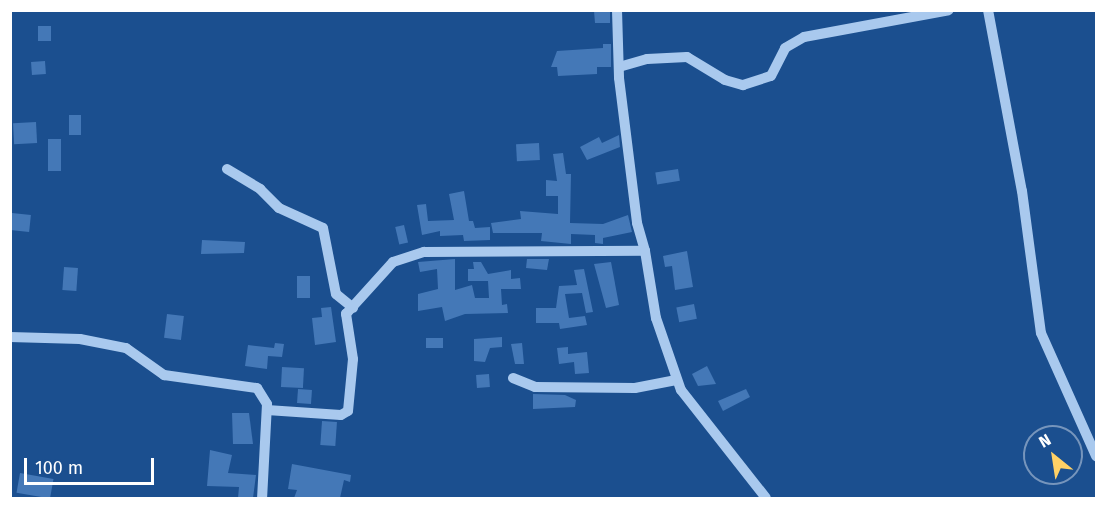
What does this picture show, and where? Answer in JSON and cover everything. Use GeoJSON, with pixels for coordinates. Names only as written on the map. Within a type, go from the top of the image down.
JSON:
{"type":"FeatureCollection","features":[{"type":"Feature","properties":{"kind":"street"},"geometry":{"type":"LineString","coordinates":[[617,10],[619,68],[637,223],[645,250],[656,318],[676,380],[766,498]]}},
{"type":"Feature","properties":{"kind":"street"},"geometry":{"type":"LineString","coordinates":[[619,68],[647,59],[687,57],[725,80],[743,84],[771,76],[786,48],[804,38],[949,10]]}},
{"type":"Feature","properties":{"kind":"street"},"geometry":{"type":"LineString","coordinates":[[988,10],[1022,191],[1041,333],[1096,456]]}},
{"type":"Feature","properties":{"kind":"street"},"geometry":{"type":"LineString","coordinates":[[227,169],[260,189],[279,208],[323,228],[336,294],[353,308]]}},
{"type":"Feature","properties":{"kind":"street"},"geometry":{"type":"LineString","coordinates":[[267,410],[340,416],[348,411],[353,359],[346,314],[393,262],[424,252],[645,250]]}},
{"type":"Feature","properties":{"kind":"street"},"geometry":{"type":"LineString","coordinates":[[10,338],[80,339],[126,348],[164,375],[257,388],[267,410],[262,498]]}},
{"type":"Feature","properties":{"kind":"street"},"geometry":{"type":"LineString","coordinates":[[513,378],[535,387],[635,388],[676,380]]}},
{"type":"Feature","properties":{"kind":"building"},"geometry":{"type":"Polygon","coordinates":[[[610,10],[610,23],[595,23],[594,11],[610,10]]]}},
{"type":"Feature","properties":{"kind":"building"},"geometry":{"type":"Polygon","coordinates":[[[38,26],[51,26],[51,41],[38,41],[38,26]]]}},
{"type":"Feature","properties":{"kind":"building"},"geometry":{"type":"Polygon","coordinates":[[[603,44],[611,44],[611,67],[597,67],[597,74],[558,76],[557,67],[551,67],[557,51],[603,48],[603,44]]]}},
{"type":"Feature","properties":{"kind":"building"},"geometry":{"type":"Polygon","coordinates":[[[45,61],[46,74],[32,75],[31,62],[45,61]]]}},
{"type":"Feature","properties":{"kind":"building"},"geometry":{"type":"Polygon","coordinates":[[[69,115],[81,115],[81,135],[69,135],[69,115]]]}},
{"type":"Feature","properties":{"kind":"building"},"geometry":{"type":"Polygon","coordinates":[[[36,122],[37,143],[14,144],[13,123],[36,122]]]}},
{"type":"Feature","properties":{"kind":"building"},"geometry":{"type":"Polygon","coordinates":[[[619,135],[620,147],[587,160],[580,147],[599,137],[602,143],[619,135]]]}},
{"type":"Feature","properties":{"kind":"building"},"geometry":{"type":"Polygon","coordinates":[[[48,139],[61,139],[61,171],[48,171],[48,139]]]}},
{"type":"Feature","properties":{"kind":"building"},"geometry":{"type":"Polygon","coordinates":[[[539,143],[540,160],[517,161],[516,144],[539,143]]]}},
{"type":"Feature","properties":{"kind":"building"},"geometry":{"type":"Polygon","coordinates":[[[563,153],[566,174],[571,174],[570,223],[603,224],[628,215],[632,232],[603,238],[603,244],[595,243],[595,235],[571,234],[571,244],[541,241],[542,233],[493,233],[491,223],[521,219],[520,211],[558,214],[558,196],[546,196],[546,180],[557,181],[553,154],[563,153]]]}},
{"type":"Feature","properties":{"kind":"building"},"geometry":{"type":"Polygon","coordinates":[[[678,169],[680,181],[657,184],[655,173],[678,169]]]}},
{"type":"Feature","properties":{"kind":"building"},"geometry":{"type":"Polygon","coordinates":[[[464,191],[469,221],[473,221],[475,228],[490,227],[490,240],[464,241],[463,235],[440,236],[440,231],[422,235],[417,205],[426,204],[428,221],[454,220],[449,194],[464,191]]]}},
{"type":"Feature","properties":{"kind":"building"},"geometry":{"type":"Polygon","coordinates":[[[12,213],[31,215],[29,232],[10,230],[12,213]]]}},
{"type":"Feature","properties":{"kind":"building"},"geometry":{"type":"Polygon","coordinates":[[[404,225],[408,243],[399,245],[395,227],[404,225]]]}},
{"type":"Feature","properties":{"kind":"building"},"geometry":{"type":"Polygon","coordinates":[[[202,240],[245,242],[244,253],[201,254],[202,240]]]}},
{"type":"Feature","properties":{"kind":"building"},"geometry":{"type":"Polygon","coordinates":[[[687,251],[693,287],[675,290],[672,266],[665,267],[663,256],[687,251]]]}},
{"type":"Feature","properties":{"kind":"building"},"geometry":{"type":"Polygon","coordinates":[[[455,259],[455,290],[472,285],[475,298],[489,298],[488,281],[468,281],[468,269],[474,269],[473,262],[481,262],[488,274],[511,270],[511,279],[520,278],[521,289],[501,289],[502,305],[507,304],[508,313],[465,314],[445,321],[442,307],[418,311],[418,294],[438,289],[437,269],[420,272],[418,262],[455,259]]]}},
{"type":"Feature","properties":{"kind":"building"},"geometry":{"type":"Polygon","coordinates":[[[527,259],[549,259],[547,270],[526,268],[527,259]]]}},
{"type":"Feature","properties":{"kind":"building"},"geometry":{"type":"Polygon","coordinates":[[[611,262],[619,305],[606,308],[594,264],[611,262]]]}},
{"type":"Feature","properties":{"kind":"building"},"geometry":{"type":"Polygon","coordinates":[[[64,267],[78,268],[76,291],[62,290],[64,267]]]}},
{"type":"Feature","properties":{"kind":"building"},"geometry":{"type":"Polygon","coordinates":[[[584,269],[593,312],[586,313],[582,293],[565,294],[569,318],[585,316],[587,325],[560,329],[559,323],[536,323],[536,308],[556,308],[559,286],[577,285],[574,270],[584,269]]]}},
{"type":"Feature","properties":{"kind":"building"},"geometry":{"type":"Polygon","coordinates":[[[297,276],[310,276],[310,298],[297,298],[297,276]]]}},
{"type":"Feature","properties":{"kind":"building"},"geometry":{"type":"Polygon","coordinates":[[[694,304],[697,319],[679,322],[676,307],[694,304]]]}},
{"type":"Feature","properties":{"kind":"building"},"geometry":{"type":"Polygon","coordinates":[[[331,307],[336,342],[315,345],[312,318],[322,317],[321,308],[331,307]]]}},
{"type":"Feature","properties":{"kind":"building"},"geometry":{"type":"Polygon","coordinates":[[[167,314],[184,316],[181,340],[164,338],[167,314]]]}},
{"type":"Feature","properties":{"kind":"building"},"geometry":{"type":"Polygon","coordinates":[[[502,337],[502,347],[490,348],[485,362],[474,361],[474,339],[502,337]]]}},
{"type":"Feature","properties":{"kind":"building"},"geometry":{"type":"Polygon","coordinates":[[[426,338],[443,338],[443,348],[426,348],[426,338]]]}},
{"type":"Feature","properties":{"kind":"building"},"geometry":{"type":"Polygon","coordinates":[[[275,343],[284,344],[282,357],[268,356],[267,369],[245,366],[248,345],[274,348],[275,343]]]}},
{"type":"Feature","properties":{"kind":"building"},"geometry":{"type":"Polygon","coordinates":[[[522,343],[524,364],[515,364],[511,344],[522,343]]]}},
{"type":"Feature","properties":{"kind":"building"},"geometry":{"type":"Polygon","coordinates":[[[568,347],[568,354],[587,352],[589,373],[575,374],[574,362],[559,364],[557,348],[568,347]]]}},
{"type":"Feature","properties":{"kind":"building"},"geometry":{"type":"Polygon","coordinates":[[[707,366],[716,384],[698,386],[692,374],[707,366]]]}},
{"type":"Feature","properties":{"kind":"building"},"geometry":{"type":"Polygon","coordinates":[[[282,367],[304,368],[303,388],[281,387],[282,367]]]}},
{"type":"Feature","properties":{"kind":"building"},"geometry":{"type":"Polygon","coordinates":[[[489,374],[490,387],[477,388],[476,375],[489,374]]]}},
{"type":"Feature","properties":{"kind":"building"},"geometry":{"type":"Polygon","coordinates":[[[298,389],[312,390],[311,404],[297,403],[298,389]]]}},
{"type":"Feature","properties":{"kind":"building"},"geometry":{"type":"Polygon","coordinates":[[[746,389],[750,397],[723,411],[718,401],[746,389]]]}},
{"type":"Feature","properties":{"kind":"building"},"geometry":{"type":"Polygon","coordinates":[[[533,394],[565,395],[576,400],[575,407],[533,409],[533,394]]]}},
{"type":"Feature","properties":{"kind":"building"},"geometry":{"type":"Polygon","coordinates":[[[232,413],[249,413],[253,444],[233,444],[232,413]]]}},
{"type":"Feature","properties":{"kind":"building"},"geometry":{"type":"Polygon","coordinates":[[[322,421],[337,422],[335,446],[320,445],[322,421]]]}},
{"type":"Feature","properties":{"kind":"building"},"geometry":{"type":"Polygon","coordinates":[[[210,450],[232,455],[228,473],[256,475],[253,498],[238,498],[239,487],[207,486],[210,450]]]}},
{"type":"Feature","properties":{"kind":"building"},"geometry":{"type":"Polygon","coordinates":[[[292,464],[351,475],[350,482],[344,480],[340,498],[294,498],[297,490],[288,489],[292,464]]]}},
{"type":"Feature","properties":{"kind":"building"},"geometry":{"type":"Polygon","coordinates":[[[20,473],[53,479],[50,498],[17,493],[20,473]]]}}]}
